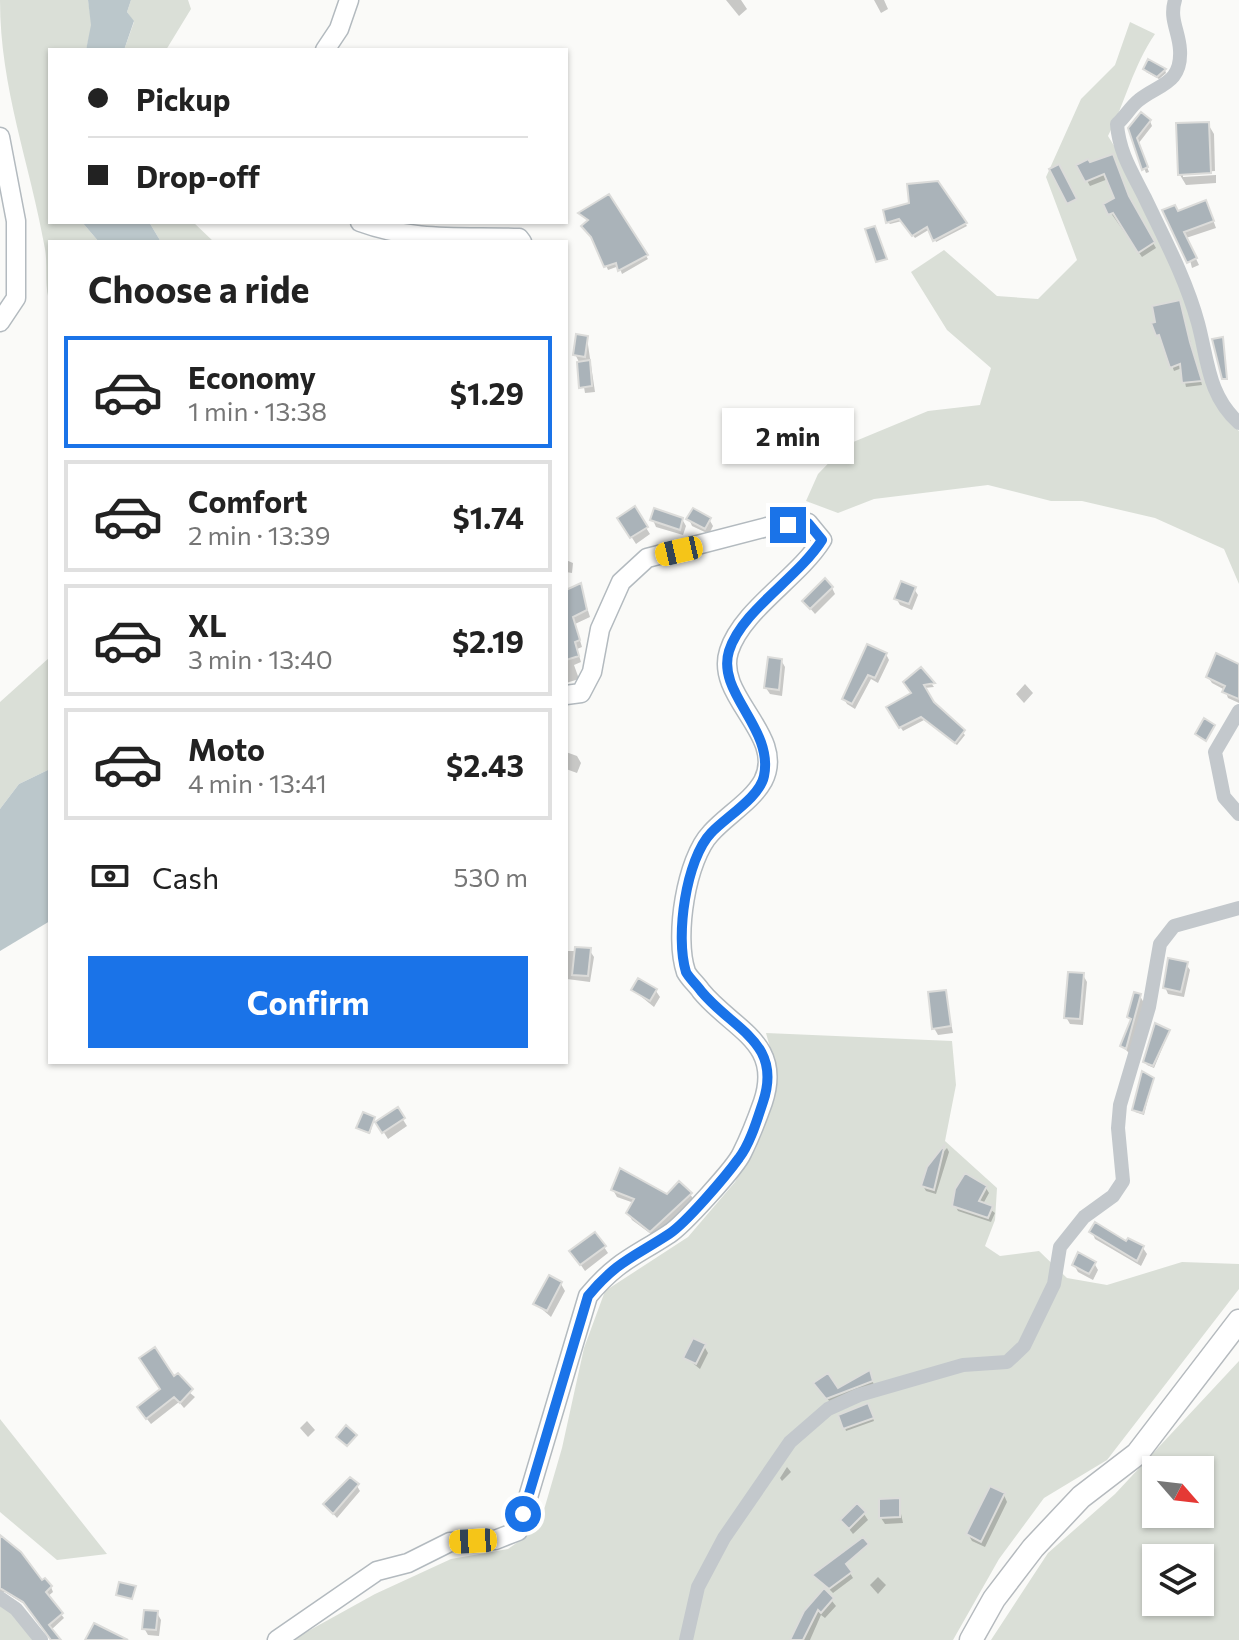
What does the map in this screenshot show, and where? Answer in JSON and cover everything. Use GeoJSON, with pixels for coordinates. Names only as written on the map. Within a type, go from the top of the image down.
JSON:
{"type":"FeatureCollection","features":[{"type":"Feature","properties":{"kind":"main road"},"geometry":{"type":"LineString","coordinates":[[971,1640],[994,1599],[1033,1548],[1081,1497],[1137,1454],[1239,1321]]}},
{"type":"Feature","properties":{"kind":"street"},"geometry":{"type":"LineString","coordinates":[[326,48],[339,29],[349,0]]}},
{"type":"Feature","properties":{"kind":"street"},"geometry":{"type":"LineString","coordinates":[[1175,0],[1171,14],[1180,53],[1178,67],[1166,87],[1138,100],[1117,124],[1118,147],[1180,272],[1197,322],[1209,378],[1220,403],[1239,423]]}},
{"type":"Feature","properties":{"kind":"street"},"geometry":{"type":"LineString","coordinates":[[0,137],[16,221],[16,298],[0,322]]}},
{"type":"Feature","properties":{"kind":"street"},"geometry":{"type":"LineString","coordinates":[[367,224],[409,236],[451,240],[520,240]]}},
{"type":"Feature","properties":{"kind":"street"},"geometry":{"type":"LineString","coordinates":[[277,1640],[377,1571],[408,1563],[450,1542],[495,1540],[518,1531],[588,1296],[611,1269],[672,1233],[741,1156],[764,1099],[768,1066],[761,1047],[714,1006],[687,973],[682,930],[694,857],[709,834],[763,781],[766,761],[763,741],[729,677],[728,652],[746,622],[822,540],[808,523],[767,527],[647,558],[621,582],[600,629],[592,672],[581,693],[568,695]]}},
{"type":"Feature","properties":{"kind":"street"},"geometry":{"type":"LineString","coordinates":[[1239,711],[1215,752],[1224,797],[1239,814]]}},
{"type":"Feature","properties":{"kind":"street"},"geometry":{"type":"LineString","coordinates":[[686,1640],[698,1587],[746,1503],[790,1442],[828,1409],[859,1395],[963,1365],[1007,1362],[1024,1346],[1054,1284],[1060,1247],[1084,1217],[1113,1196],[1123,1181],[1118,1128],[1120,1105],[1149,1007],[1160,944],[1174,926],[1239,908]]}},
{"type":"Feature","properties":{"kind":"street"},"geometry":{"type":"LineString","coordinates":[[0,1598],[16,1609],[41,1640]]}},
{"type":"Feature","properties":{"kind":"shaded area"},"geometry":{"type":"Polygon","coordinates":[[[0,0],[88,0],[92,25],[86,48],[48,48],[48,224],[84,224],[97,240],[48,240],[48,294],[45,249],[10,95],[1,33],[0,0]]]}},
{"type":"Feature","properties":{"kind":"shaded area"},"geometry":{"type":"Polygon","coordinates":[[[88,0],[131,0],[127,12],[134,21],[125,48],[86,48],[91,25],[88,0]]]}},
{"type":"Feature","properties":{"kind":"shaded area"},"geometry":{"type":"Polygon","coordinates":[[[131,0],[188,0],[191,9],[167,48],[125,48],[134,22],[127,12],[131,0]]]}},
{"type":"Feature","properties":{"kind":"shaded area"},"geometry":{"type":"Polygon","coordinates":[[[1130,22],[1155,34],[1108,136],[1142,196],[1170,260],[1186,303],[1208,388],[1239,431],[1239,584],[1224,549],[1155,518],[1082,501],[1051,501],[988,485],[874,499],[838,513],[806,501],[818,474],[846,445],[928,411],[980,405],[991,368],[947,330],[911,272],[944,250],[997,296],[1038,299],[1077,260],[1046,177],[1081,99],[1115,65],[1130,22]]]}},
{"type":"Feature","properties":{"kind":"shaded area"},"geometry":{"type":"Polygon","coordinates":[[[84,224],[150,224],[160,240],[97,240],[84,224]]]}},
{"type":"Feature","properties":{"kind":"shaded area"},"geometry":{"type":"Polygon","coordinates":[[[150,224],[195,224],[212,240],[160,240],[150,224]]]}},
{"type":"Feature","properties":{"kind":"shaded area"},"geometry":{"type":"Polygon","coordinates":[[[48,659],[48,770],[19,784],[0,809],[0,702],[48,659]]]}},
{"type":"Feature","properties":{"kind":"shaded area"},"geometry":{"type":"Polygon","coordinates":[[[48,770],[48,922],[0,951],[0,809],[19,784],[48,770]]]}},
{"type":"Feature","properties":{"kind":"shaded area"},"geometry":{"type":"Polygon","coordinates":[[[766,1033],[952,1041],[956,1085],[945,1141],[997,1188],[995,1220],[985,1246],[1000,1256],[1039,1251],[1067,1278],[1107,1285],[1182,1262],[1239,1264],[1239,1289],[1107,1460],[1044,1498],[999,1559],[953,1640],[292,1640],[375,1594],[451,1559],[508,1549],[539,1527],[562,1448],[584,1348],[605,1291],[688,1237],[735,1182],[773,1102],[775,1066],[766,1033]]]}},
{"type":"Feature","properties":{"kind":"shaded area"},"geometry":{"type":"Polygon","coordinates":[[[1239,1361],[1239,1640],[991,1640],[1048,1553],[1115,1494],[1142,1465],[1142,1528],[1214,1528],[1214,1456],[1150,1456],[1239,1361]]]}},
{"type":"Feature","properties":{"kind":"shaded area"},"geometry":{"type":"Polygon","coordinates":[[[0,1419],[107,1554],[57,1560],[0,1512],[0,1419]]]}},
{"type":"Feature","properties":{"kind":"shaded area"},"geometry":{"type":"Polygon","coordinates":[[[0,1592],[44,1640],[0,1640],[0,1592]]]}},
{"type":"Feature","properties":{"kind":"building"},"geometry":{"type":"Polygon","coordinates":[[[1148,59],[1166,69],[1157,77],[1143,69],[1148,59]]]}},
{"type":"Feature","properties":{"kind":"building"},"geometry":{"type":"Polygon","coordinates":[[[1141,112],[1151,120],[1137,138],[1148,167],[1142,170],[1128,128],[1141,112]]]}},
{"type":"Feature","properties":{"kind":"building"},"geometry":{"type":"Polygon","coordinates":[[[1209,122],[1211,173],[1178,175],[1176,123],[1209,122]]]}},
{"type":"Feature","properties":{"kind":"building"},"geometry":{"type":"Polygon","coordinates":[[[1113,154],[1129,196],[1155,242],[1138,253],[1113,213],[1108,215],[1103,204],[1114,198],[1104,174],[1085,182],[1076,165],[1113,154]]]}},
{"type":"Feature","properties":{"kind":"building"},"geometry":{"type":"Polygon","coordinates":[[[1059,164],[1077,199],[1067,204],[1049,169],[1059,164]]]}},
{"type":"Feature","properties":{"kind":"building"},"geometry":{"type":"Polygon","coordinates":[[[938,181],[967,223],[933,241],[927,227],[912,236],[899,219],[886,223],[883,210],[909,203],[907,184],[938,181]]]}},
{"type":"Feature","properties":{"kind":"building"},"geometry":{"type":"Polygon","coordinates":[[[609,194],[648,255],[618,271],[616,263],[604,267],[591,237],[581,226],[588,220],[578,213],[609,194]]]}},
{"type":"Feature","properties":{"kind":"building"},"geometry":{"type":"Polygon","coordinates":[[[1206,200],[1214,221],[1184,232],[1197,258],[1187,263],[1162,210],[1175,205],[1178,211],[1206,200]]]}},
{"type":"Feature","properties":{"kind":"building"},"geometry":{"type":"Polygon","coordinates":[[[875,226],[887,259],[876,262],[865,229],[875,226]]]}},
{"type":"Feature","properties":{"kind":"building"},"geometry":{"type":"Polygon","coordinates":[[[1180,300],[1202,381],[1182,383],[1180,364],[1170,368],[1159,335],[1156,336],[1151,323],[1155,322],[1152,306],[1180,300]]]}},
{"type":"Feature","properties":{"kind":"building"},"geometry":{"type":"Polygon","coordinates":[[[576,334],[588,336],[585,357],[573,355],[576,334]]]}},
{"type":"Feature","properties":{"kind":"building"},"geometry":{"type":"Polygon","coordinates":[[[1223,337],[1227,379],[1222,379],[1212,339],[1223,337]]]}},
{"type":"Feature","properties":{"kind":"building"},"geometry":{"type":"Polygon","coordinates":[[[590,360],[592,386],[579,388],[577,362],[590,360]]]}},
{"type":"Feature","properties":{"kind":"building"},"geometry":{"type":"Polygon","coordinates":[[[635,506],[648,527],[630,538],[617,518],[635,506]]]}},
{"type":"Feature","properties":{"kind":"building"},"geometry":{"type":"Polygon","coordinates":[[[654,508],[683,518],[680,530],[650,520],[654,508]]]}},
{"type":"Feature","properties":{"kind":"building"},"geometry":{"type":"Polygon","coordinates":[[[693,508],[711,518],[705,529],[686,519],[693,508]]]}},
{"type":"Feature","properties":{"kind":"building"},"geometry":{"type":"Polygon","coordinates":[[[825,578],[833,587],[810,609],[802,601],[825,578]]]}},
{"type":"Feature","properties":{"kind":"building"},"geometry":{"type":"Polygon","coordinates":[[[901,581],[916,587],[909,604],[894,599],[901,581]]]}},
{"type":"Feature","properties":{"kind":"building"},"geometry":{"type":"Polygon","coordinates":[[[581,583],[587,610],[573,617],[580,640],[575,642],[579,656],[568,659],[568,589],[581,583]]]}},
{"type":"Feature","properties":{"kind":"building"},"geometry":{"type":"Polygon","coordinates":[[[867,644],[887,653],[875,678],[868,675],[852,704],[842,699],[867,644]]]}},
{"type":"Feature","properties":{"kind":"building"},"geometry":{"type":"Polygon","coordinates":[[[1216,653],[1239,664],[1239,699],[1222,692],[1225,686],[1206,677],[1216,653]]]}},
{"type":"Feature","properties":{"kind":"building"},"geometry":{"type":"Polygon","coordinates":[[[768,657],[782,659],[779,690],[764,688],[768,657]]]}},
{"type":"Feature","properties":{"kind":"building"},"geometry":{"type":"Polygon","coordinates":[[[921,667],[935,683],[924,685],[934,702],[965,730],[955,743],[921,717],[899,728],[886,707],[911,693],[903,682],[921,667]]]}},
{"type":"Feature","properties":{"kind":"building"},"geometry":{"type":"Polygon","coordinates":[[[1204,718],[1215,725],[1206,741],[1195,734],[1204,718]]]}},
{"type":"Feature","properties":{"kind":"building"},"geometry":{"type":"Polygon","coordinates":[[[575,947],[591,948],[588,976],[572,975],[575,947]]]}},
{"type":"Feature","properties":{"kind":"building"},"geometry":{"type":"Polygon","coordinates":[[[1168,958],[1188,962],[1181,992],[1163,988],[1168,958]]]}},
{"type":"Feature","properties":{"kind":"building"},"geometry":{"type":"Polygon","coordinates":[[[1068,972],[1084,973],[1080,1019],[1064,1018],[1068,972]]]}},
{"type":"Feature","properties":{"kind":"building"},"geometry":{"type":"Polygon","coordinates":[[[638,978],[657,989],[650,1001],[631,990],[638,978]]]}},
{"type":"Feature","properties":{"kind":"building"},"geometry":{"type":"Polygon","coordinates":[[[946,990],[951,1026],[932,1029],[928,992],[946,990]]]}},
{"type":"Feature","properties":{"kind":"building"},"geometry":{"type":"Polygon","coordinates":[[[1134,992],[1141,994],[1126,1049],[1120,1046],[1131,1019],[1127,1017],[1134,992]]]}},
{"type":"Feature","properties":{"kind":"building"},"geometry":{"type":"Polygon","coordinates":[[[1155,1023],[1170,1030],[1153,1066],[1143,1062],[1155,1023]]]}},
{"type":"Feature","properties":{"kind":"building"},"geometry":{"type":"Polygon","coordinates":[[[1142,1071],[1154,1078],[1143,1113],[1132,1110],[1142,1071]]]}},
{"type":"Feature","properties":{"kind":"building"},"geometry":{"type":"Polygon","coordinates":[[[398,1107],[405,1118],[382,1133],[375,1122],[398,1107]]]}},
{"type":"Feature","properties":{"kind":"building"},"geometry":{"type":"Polygon","coordinates":[[[363,1112],[375,1117],[369,1133],[356,1128],[363,1112]]]}},
{"type":"Feature","properties":{"kind":"building"},"geometry":{"type":"Polygon","coordinates":[[[945,1144],[934,1190],[921,1186],[927,1167],[945,1144]]]}},
{"type":"Feature","properties":{"kind":"building"},"geometry":{"type":"Polygon","coordinates":[[[620,1168],[667,1194],[679,1181],[692,1193],[650,1232],[626,1213],[634,1199],[611,1190],[620,1168]]]}},
{"type":"Feature","properties":{"kind":"building"},"geometry":{"type":"Polygon","coordinates":[[[965,1173],[987,1186],[979,1201],[993,1206],[988,1218],[952,1206],[955,1189],[965,1173]]]}},
{"type":"Feature","properties":{"kind":"building"},"geometry":{"type":"Polygon","coordinates":[[[1095,1222],[1126,1241],[1128,1238],[1144,1246],[1137,1261],[1089,1232],[1095,1222]]]}},
{"type":"Feature","properties":{"kind":"building"},"geometry":{"type":"Polygon","coordinates":[[[595,1232],[606,1246],[580,1265],[569,1251],[595,1232]]]}},
{"type":"Feature","properties":{"kind":"building"},"geometry":{"type":"Polygon","coordinates":[[[1078,1252],[1096,1262],[1089,1274],[1072,1265],[1078,1252]]]}},
{"type":"Feature","properties":{"kind":"building"},"geometry":{"type":"Polygon","coordinates":[[[549,1275],[562,1282],[547,1311],[533,1304],[549,1275]]]}},
{"type":"Feature","properties":{"kind":"building"},"geometry":{"type":"Polygon","coordinates":[[[693,1338],[706,1344],[696,1364],[683,1358],[693,1338]]]}},
{"type":"Feature","properties":{"kind":"building"},"geometry":{"type":"Polygon","coordinates":[[[155,1347],[174,1376],[178,1373],[193,1389],[180,1403],[174,1397],[146,1419],[137,1407],[160,1389],[139,1358],[155,1347]]]}},
{"type":"Feature","properties":{"kind":"building"},"geometry":{"type":"Polygon","coordinates":[[[870,1370],[873,1381],[826,1399],[813,1383],[828,1373],[838,1388],[870,1370]]]}},
{"type":"Feature","properties":{"kind":"building"},"geometry":{"type":"Polygon","coordinates":[[[868,1403],[874,1418],[843,1429],[838,1415],[868,1403]]]}},
{"type":"Feature","properties":{"kind":"building"},"geometry":{"type":"Polygon","coordinates":[[[346,1425],[357,1435],[347,1446],[336,1437],[346,1425]]]}},
{"type":"Feature","properties":{"kind":"building"},"geometry":{"type":"Polygon","coordinates":[[[350,1477],[359,1484],[333,1514],[323,1504],[350,1477]]]}},
{"type":"Feature","properties":{"kind":"building"},"geometry":{"type":"Polygon","coordinates":[[[990,1486],[1005,1493],[981,1542],[966,1534],[990,1486]]]}},
{"type":"Feature","properties":{"kind":"building"},"geometry":{"type":"Polygon","coordinates":[[[900,1498],[900,1517],[879,1518],[879,1499],[900,1498]]]}},
{"type":"Feature","properties":{"kind":"building"},"geometry":{"type":"Polygon","coordinates":[[[857,1503],[866,1512],[849,1529],[840,1520],[857,1503]]]}},
{"type":"Feature","properties":{"kind":"building"},"geometry":{"type":"Polygon","coordinates":[[[0,1535],[21,1552],[42,1580],[45,1578],[52,1586],[46,1592],[63,1613],[49,1625],[61,1640],[51,1640],[23,1602],[0,1588],[0,1535]]]}},
{"type":"Feature","properties":{"kind":"building"},"geometry":{"type":"Polygon","coordinates":[[[863,1537],[869,1544],[846,1564],[852,1572],[829,1589],[812,1575],[863,1537]]]}},
{"type":"Feature","properties":{"kind":"building"},"geometry":{"type":"Polygon","coordinates":[[[119,1582],[136,1586],[132,1599],[116,1595],[119,1582]]]}},
{"type":"Feature","properties":{"kind":"building"},"geometry":{"type":"Polygon","coordinates":[[[824,1588],[834,1598],[821,1613],[818,1610],[803,1640],[790,1640],[804,1611],[824,1588]]]}},
{"type":"Feature","properties":{"kind":"building"},"geometry":{"type":"Polygon","coordinates":[[[144,1610],[158,1611],[156,1630],[142,1629],[144,1610]]]}},
{"type":"Feature","properties":{"kind":"building"},"geometry":{"type":"Polygon","coordinates":[[[94,1623],[128,1640],[85,1640],[94,1623]]]}},
{"type":"Feature","properties":{"kind":"route"},"geometry":{"type":"LineString","coordinates":[[523,1514],[588,1296],[611,1269],[630,1255],[672,1233],[741,1156],[764,1099],[768,1066],[761,1047],[714,1006],[687,973],[682,930],[694,857],[709,834],[763,781],[766,761],[763,741],[729,677],[728,652],[746,622],[781,589],[822,540],[808,523],[788,525]]}}]}
